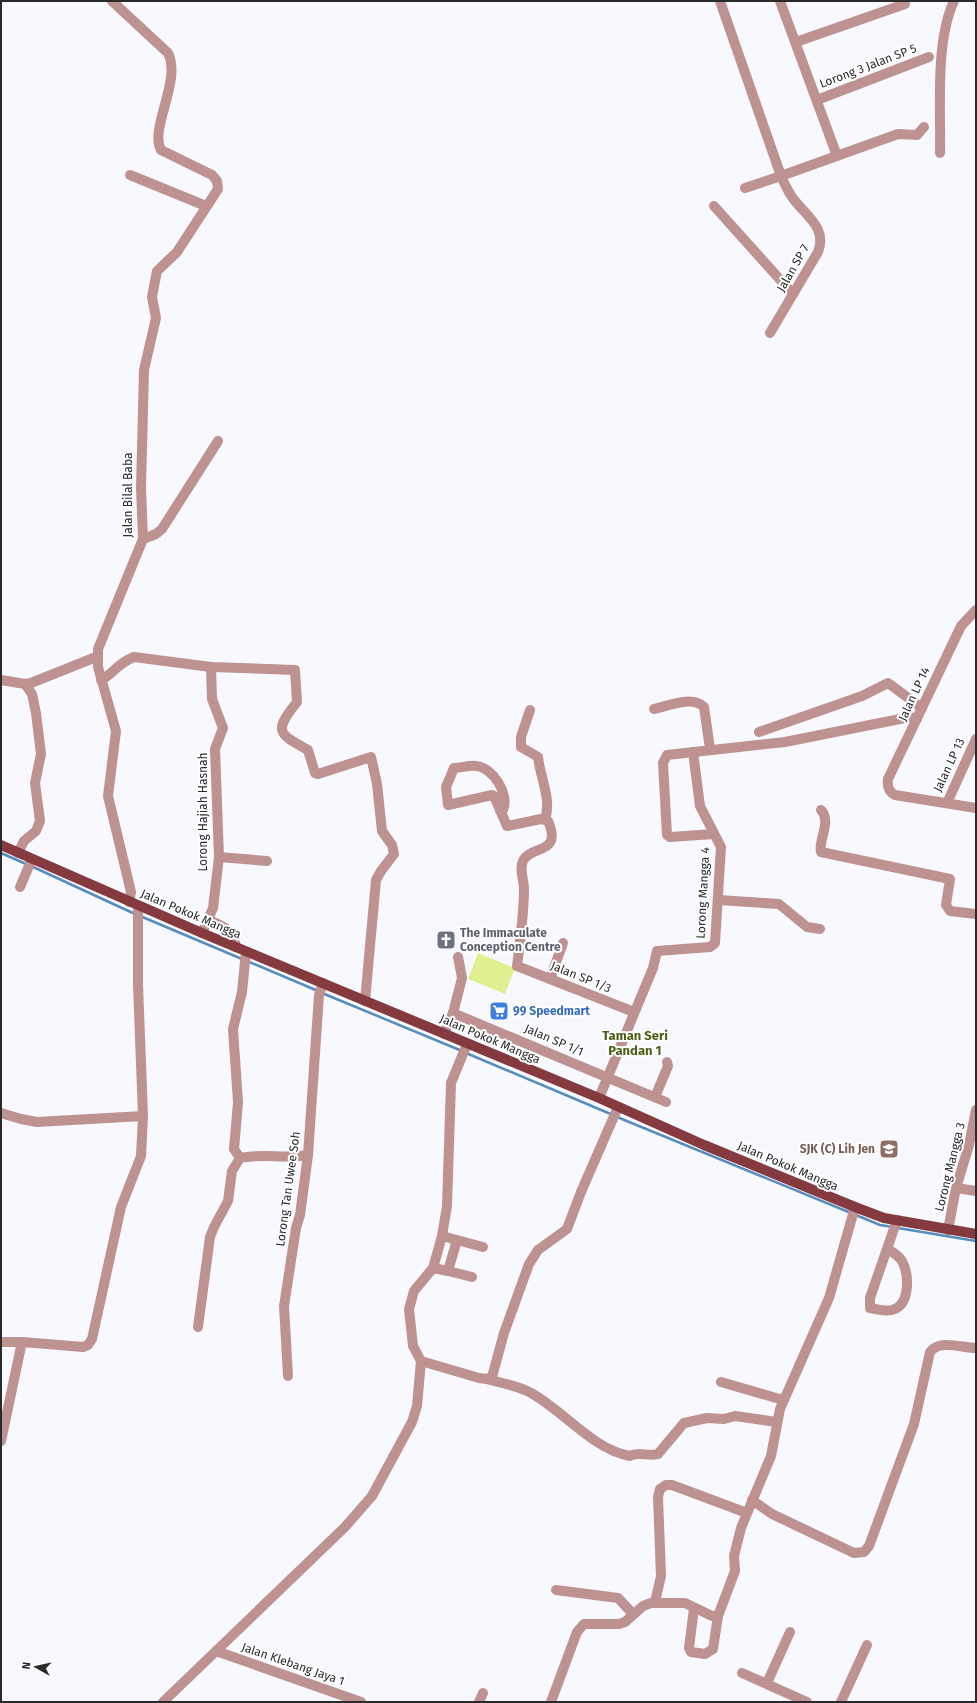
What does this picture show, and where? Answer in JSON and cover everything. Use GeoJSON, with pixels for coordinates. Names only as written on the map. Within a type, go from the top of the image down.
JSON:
{"type":"FeatureCollection","features":[{"type":"Feature","properties":{"kind":"main road","name":"Jalan Pokok Mangga"},"geometry":{"type":"LineString","coordinates":[[1,845],[18,853],[30,864],[236,947],[321,988],[366,1001],[444,1034],[464,1049],[599,1098],[616,1112],[853,1212],[884,1218],[896,1226],[976,1234]]}},
{"type":"Feature","properties":{"kind":"street","name":"Jalan Bilal Baba"},"geometry":{"type":"LineString","coordinates":[[1,1342],[22,1342],[83,1347],[88,1345],[92,1339],[121,1207],[141,1156],[143,1116],[138,984],[138,923],[108,796],[116,731],[96,657],[100,640],[143,539],[140,488],[144,370],[156,318],[152,297],[157,271],[177,252],[218,189],[217,181],[212,175],[165,153],[158,145],[171,78],[171,60],[168,53],[112,1]]}},
{"type":"Feature","properties":{"kind":"street"},"geometry":{"type":"LineString","coordinates":[[720,1],[781,176]]}},
{"type":"Feature","properties":{"kind":"street"},"geometry":{"type":"LineString","coordinates":[[780,1],[837,156]]}},
{"type":"Feature","properties":{"kind":"street"},"geometry":{"type":"LineString","coordinates":[[940,153],[942,53],[947,21],[954,1]]}},
{"type":"Feature","properties":{"kind":"street"},"geometry":{"type":"LineString","coordinates":[[796,42],[904,4]]}},
{"type":"Feature","properties":{"kind":"street","name":"Lorong 3 Jalan SP 5"},"geometry":{"type":"LineString","coordinates":[[817,100],[929,57]]}},
{"type":"Feature","properties":{"kind":"street"},"geometry":{"type":"LineString","coordinates":[[746,188],[898,134],[917,135],[924,127]]}},
{"type":"Feature","properties":{"kind":"street"},"geometry":{"type":"LineString","coordinates":[[130,175],[206,206]]}},
{"type":"Feature","properties":{"kind":"street","name":"Jalan SP 7"},"geometry":{"type":"LineString","coordinates":[[770,333],[818,252],[822,238],[816,226],[790,194],[781,176]]}},
{"type":"Feature","properties":{"kind":"street"},"geometry":{"type":"LineString","coordinates":[[714,206],[793,294]]}},
{"type":"Feature","properties":{"kind":"street"},"geometry":{"type":"LineString","coordinates":[[143,539],[156,534],[162,529],[218,441]]}},
{"type":"Feature","properties":{"kind":"street","name":"Jalan LP 14"},"geometry":{"type":"LineString","coordinates":[[947,803],[892,793],[888,784],[888,779],[961,626],[976,610]]}},
{"type":"Feature","properties":{"kind":"street"},"geometry":{"type":"LineString","coordinates":[[1,680],[25,684],[39,681],[57,672],[96,657]]}},
{"type":"Feature","properties":{"kind":"street"},"geometry":{"type":"LineString","coordinates":[[101,680],[107,677],[124,661],[134,657],[212,667],[295,670],[297,702],[283,720],[281,728],[282,733],[287,738],[308,750],[315,773],[318,774],[371,757],[377,784],[382,831],[392,845],[394,854],[376,880],[366,1001]]}},
{"type":"Feature","properties":{"kind":"street","name":"Lorong Hajiah Hasnah"},"geometry":{"type":"LineString","coordinates":[[202,934],[213,908],[219,857],[215,749],[223,728],[212,699],[212,667]]}},
{"type":"Feature","properties":{"kind":"street"},"geometry":{"type":"LineString","coordinates":[[18,853],[24,841],[36,831],[40,821],[35,783],[41,754],[32,694],[25,684]]}},
{"type":"Feature","properties":{"kind":"street"},"geometry":{"type":"LineString","coordinates":[[759,732],[862,696],[881,685],[888,684],[922,708]]}},
{"type":"Feature","properties":{"kind":"street"},"geometry":{"type":"LineString","coordinates":[[654,709],[689,702],[700,703],[704,707],[710,749]]}},
{"type":"Feature","properties":{"kind":"street"},"geometry":{"type":"LineString","coordinates":[[500,811],[504,807],[505,799],[494,777],[477,766],[454,768],[446,787],[448,805],[492,795],[507,826],[545,819],[547,812],[544,786],[538,769],[538,757],[521,747],[521,737],[530,710]]}},
{"type":"Feature","properties":{"kind":"street"},"geometry":{"type":"LineString","coordinates":[[714,834],[670,837],[666,832],[663,763],[668,755],[710,749],[785,742],[910,717],[917,719]]}},
{"type":"Feature","properties":{"kind":"street","name":"Jalan LP 13"},"geometry":{"type":"LineString","coordinates":[[947,803],[976,740]]}},
{"type":"Feature","properties":{"kind":"street","name":"Lorong Mangga 4"},"geometry":{"type":"LineString","coordinates":[[599,1098],[653,968],[656,950],[713,945],[715,942],[719,900],[721,847],[700,806],[693,752]]}},
{"type":"Feature","properties":{"kind":"street"},"geometry":{"type":"LineString","coordinates":[[947,803],[976,808]]}},
{"type":"Feature","properties":{"kind":"street"},"geometry":{"type":"LineString","coordinates":[[821,810],[825,814],[826,820],[821,852],[950,879],[946,905],[947,908],[950,911],[976,914]]}},
{"type":"Feature","properties":{"kind":"street","name":"Jalan SP 1/3"},"geometry":{"type":"LineString","coordinates":[[545,819],[548,821],[550,827],[550,841],[544,849],[527,856],[523,860],[522,866],[524,889],[517,966],[634,1012]]}},
{"type":"Feature","properties":{"kind":"street"},"geometry":{"type":"LineString","coordinates":[[219,857],[267,861]]}},
{"type":"Feature","properties":{"kind":"street"},"geometry":{"type":"LineString","coordinates":[[20,886],[30,864]]}},
{"type":"Feature","properties":{"kind":"street"},"geometry":{"type":"LineString","coordinates":[[719,900],[779,904],[807,927],[820,929]]}},
{"type":"Feature","properties":{"kind":"street"},"geometry":{"type":"LineString","coordinates":[[209,920],[226,928],[233,934],[236,940],[236,947]]}},
{"type":"Feature","properties":{"kind":"street"},"geometry":{"type":"LineString","coordinates":[[550,979],[563,943]]}},
{"type":"Feature","properties":{"kind":"street"},"geometry":{"type":"LineString","coordinates":[[240,1158],[234,1149],[238,1102],[233,1029],[242,992],[246,952]]}},
{"type":"Feature","properties":{"kind":"street"},"geometry":{"type":"LineString","coordinates":[[444,1034],[453,1013],[462,978],[458,957]]}},
{"type":"Feature","properties":{"kind":"street","name":"Lorong Tan Uwee Soh"},"geometry":{"type":"LineString","coordinates":[[288,1376],[284,1306],[296,1228],[300,1216],[308,1155],[321,988]]}},
{"type":"Feature","properties":{"kind":"street","name":"Jalan SP 1/1"},"geometry":{"type":"LineString","coordinates":[[453,1013],[666,1102]]}},
{"type":"Feature","properties":{"kind":"street"},"geometry":{"type":"LineString","coordinates":[[164,1702],[345,1527],[372,1496],[412,1422],[417,1406],[422,1361],[413,1346],[409,1309],[414,1291],[433,1268],[442,1236],[447,1206],[451,1083],[464,1049]]}},
{"type":"Feature","properties":{"kind":"street"},"geometry":{"type":"LineString","coordinates":[[655,1097],[668,1066],[667,1062]]}},
{"type":"Feature","properties":{"kind":"street","name":"Lorong Mangga 3"},"geometry":{"type":"LineString","coordinates":[[948,1230],[956,1188],[969,1145],[976,1110]]}},
{"type":"Feature","properties":{"kind":"street"},"geometry":{"type":"LineString","coordinates":[[487,1379],[492,1377],[504,1333],[529,1264],[538,1250],[567,1229],[616,1112]]}},
{"type":"Feature","properties":{"kind":"street"},"geometry":{"type":"LineString","coordinates":[[1,1113],[38,1122],[143,1116]]}},
{"type":"Feature","properties":{"kind":"street"},"geometry":{"type":"LineString","coordinates":[[198,1327],[210,1237],[228,1201],[232,1171],[240,1158],[249,1156],[294,1157],[308,1155]]}},
{"type":"Feature","properties":{"kind":"street"},"geometry":{"type":"LineString","coordinates":[[956,1188],[976,1192]]}},
{"type":"Feature","properties":{"kind":"street"},"geometry":{"type":"LineString","coordinates":[[694,1608],[689,1648],[691,1652],[704,1654],[713,1649],[718,1616],[735,1571],[734,1556],[741,1528],[771,1456],[777,1422],[783,1400],[829,1298],[853,1212]]}},
{"type":"Feature","properties":{"kind":"street"},"geometry":{"type":"LineString","coordinates":[[887,1250],[895,1253],[901,1260],[905,1269],[907,1291],[901,1303],[894,1310],[887,1311],[870,1308],[869,1303],[887,1250],[896,1226]]}},
{"type":"Feature","properties":{"kind":"street"},"geometry":{"type":"LineString","coordinates":[[442,1236],[483,1247]]}},
{"type":"Feature","properties":{"kind":"street"},"geometry":{"type":"LineString","coordinates":[[448,1271],[457,1240]]}},
{"type":"Feature","properties":{"kind":"street"},"geometry":{"type":"LineString","coordinates":[[433,1268],[472,1277]]}},
{"type":"Feature","properties":{"kind":"street"},"geometry":{"type":"LineString","coordinates":[[1,1441],[22,1342]]}},
{"type":"Feature","properties":{"kind":"street"},"geometry":{"type":"LineString","coordinates":[[752,1500],[772,1514],[854,1554],[864,1552],[868,1546],[914,1424],[930,1352],[934,1347],[941,1344],[976,1348]]}},
{"type":"Feature","properties":{"kind":"street"},"geometry":{"type":"LineString","coordinates":[[422,1361],[445,1369],[531,1392],[603,1444],[616,1452],[630,1456],[636,1453],[652,1456],[658,1454],[684,1423],[707,1418],[724,1419],[736,1416],[777,1422]]}},
{"type":"Feature","properties":{"kind":"street"},"geometry":{"type":"LineString","coordinates":[[721,1382],[783,1400]]}},
{"type":"Feature","properties":{"kind":"street"},"geometry":{"type":"LineString","coordinates":[[655,1602],[661,1576],[658,1497],[660,1489],[666,1485],[672,1485],[747,1513]]}},
{"type":"Feature","properties":{"kind":"street"},"geometry":{"type":"LineString","coordinates":[[556,1590],[618,1598],[633,1614]]}},
{"type":"Feature","properties":{"kind":"street"},"geometry":{"type":"LineString","coordinates":[[551,1702],[580,1627],[584,1624],[618,1624],[626,1622],[643,1606],[655,1602],[685,1603],[712,1616],[718,1616]]}},
{"type":"Feature","properties":{"kind":"street"},"geometry":{"type":"LineString","coordinates":[[767,1683],[790,1632]]}},
{"type":"Feature","properties":{"kind":"street"},"geometry":{"type":"LineString","coordinates":[[841,1702],[868,1645]]}},
{"type":"Feature","properties":{"kind":"street","name":"Jalan Klebang Jaya 1"},"geometry":{"type":"LineString","coordinates":[[216,1651],[361,1702]]}},
{"type":"Feature","properties":{"kind":"street"},"geometry":{"type":"LineString","coordinates":[[742,1673],[807,1702]]}},
{"type":"Feature","properties":{"kind":"green space"},"geometry":{"type":"Polygon","coordinates":[[[478,953],[515,968],[505,994],[468,979],[478,953]]]}},
{"type":"Feature","properties":{"kind":"waterway"},"geometry":{"type":"LineString","coordinates":[[1,853],[26,864]]}},
{"type":"Feature","properties":{"kind":"waterway"},"geometry":{"type":"LineString","coordinates":[[31,866],[135,914]]}},
{"type":"Feature","properties":{"kind":"waterway"},"geometry":{"type":"LineString","coordinates":[[140,916],[242,959]]}},
{"type":"Feature","properties":{"kind":"waterway"},"geometry":{"type":"LineString","coordinates":[[247,961],[318,991]]}},
{"type":"Feature","properties":{"kind":"waterway"},"geometry":{"type":"LineString","coordinates":[[322,993],[462,1051]]}},
{"type":"Feature","properties":{"kind":"waterway"},"geometry":{"type":"LineString","coordinates":[[466,1053],[613,1115]]}},
{"type":"Feature","properties":{"kind":"waterway"},"geometry":{"type":"LineString","coordinates":[[617,1117],[851,1213]]}},
{"type":"Feature","properties":{"kind":"waterway"},"geometry":{"type":"LineString","coordinates":[[856,1215],[880,1225],[893,1227]]}},
{"type":"Feature","properties":{"kind":"waterway"},"geometry":{"type":"LineString","coordinates":[[898,1228],[976,1241]]}},
{"type":"Feature","properties":{"kind":"place","name":"The Immaculate Conception Centre"},"geometry":{"type":"Point","coordinates":[446,940]}},
{"type":"Feature","properties":{"kind":"place","name":"99 Speedmart"},"geometry":{"type":"Point","coordinates":[499,1011]}},
{"type":"Feature","properties":{"kind":"place","name":"SJK (C) Lih Jen"},"geometry":{"type":"Point","coordinates":[889,1149]}},
{"type":"Feature","properties":{"kind":"district","name":"Taman Seri Pandan 1"},"geometry":{"type":"Point","coordinates":[635,1042]}}]}
